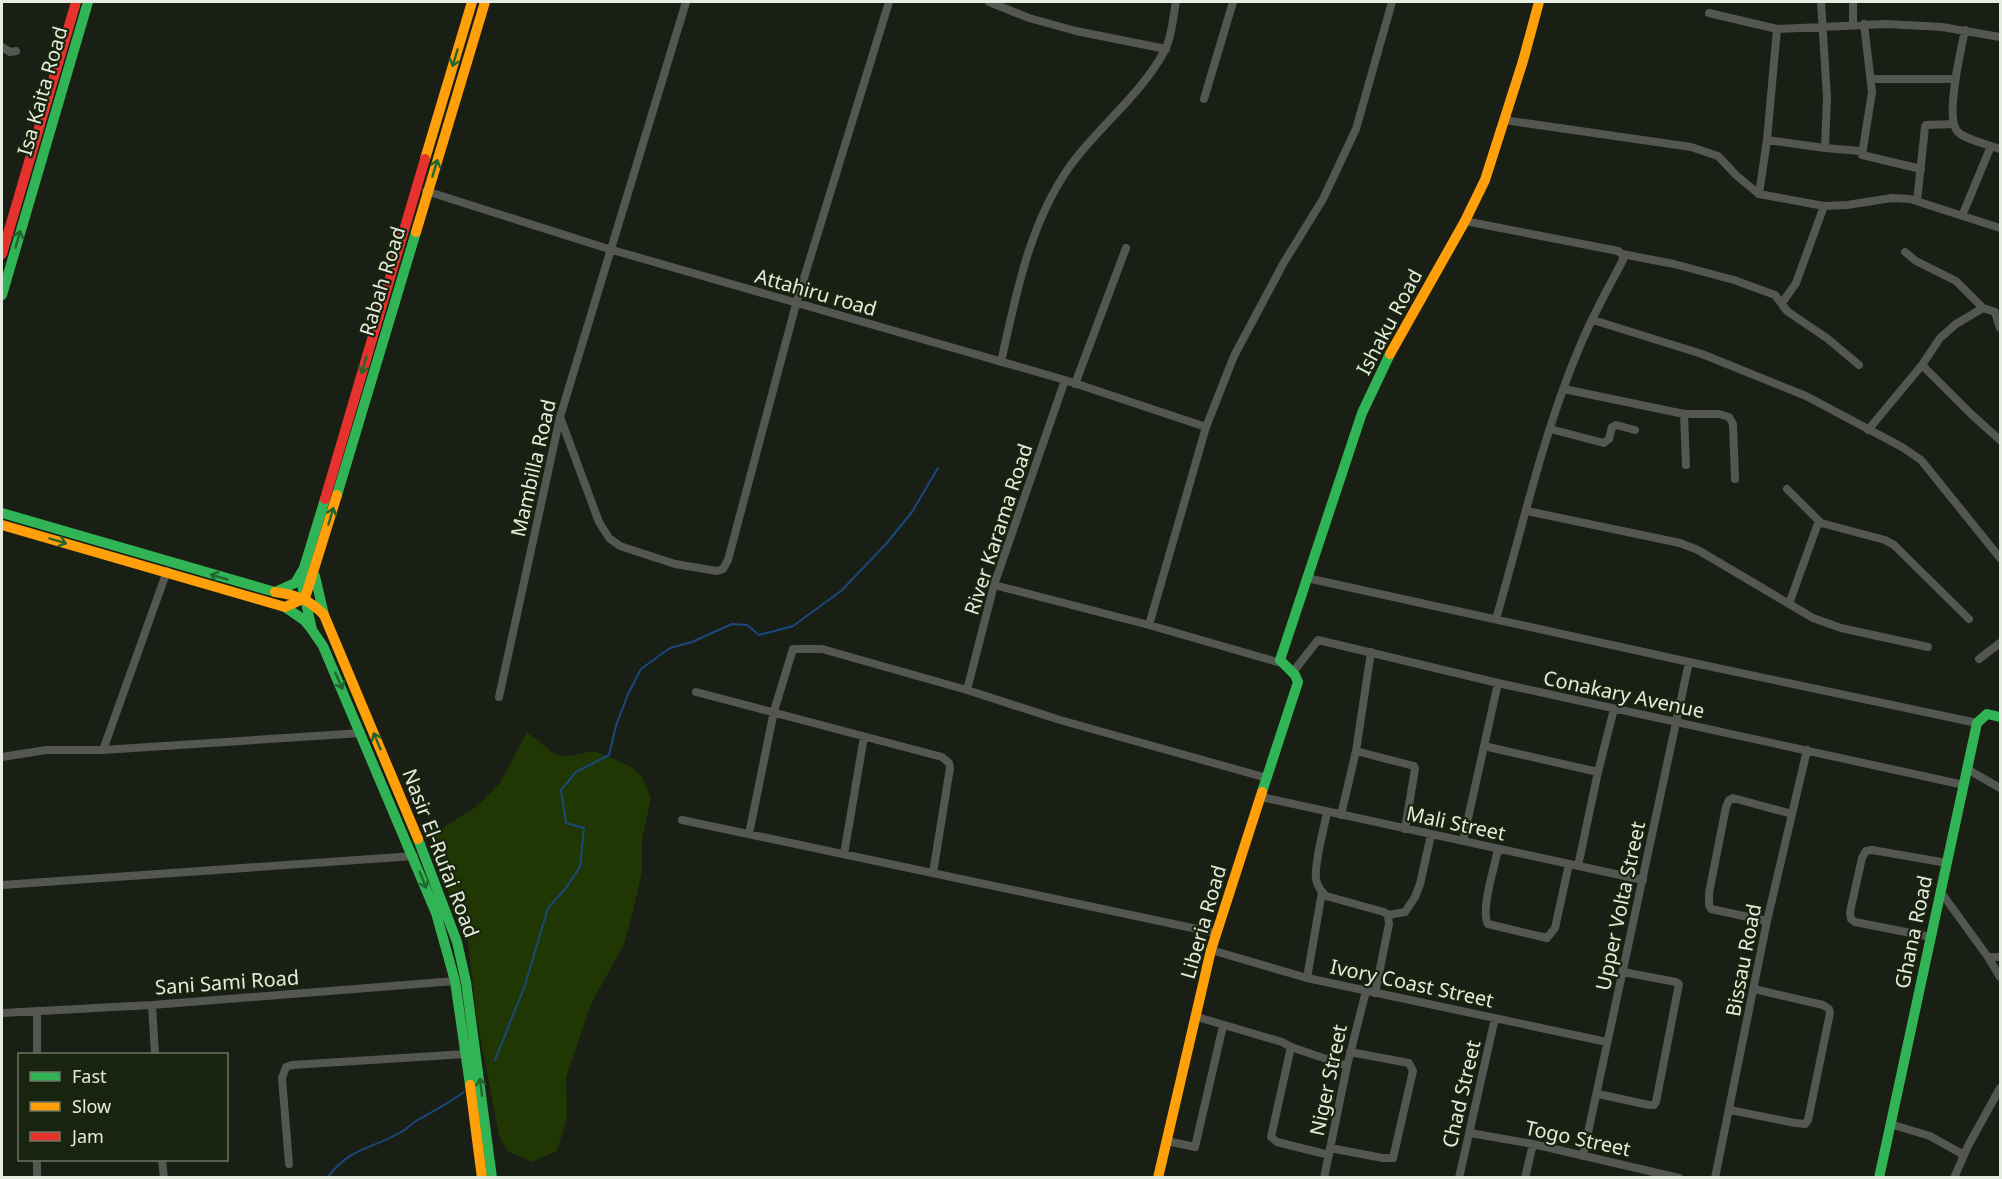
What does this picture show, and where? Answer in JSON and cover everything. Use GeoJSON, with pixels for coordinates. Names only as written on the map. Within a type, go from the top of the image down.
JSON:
{"type":"FeatureCollection","features":[{"type":"Feature","properties":{"kind":"main road","name":"Isa Kaita Road"},"geometry":{"type":"LineString","coordinates":[[2,254],[76,2]]}},
{"type":"Feature","properties":{"kind":"main road","name":"Isa Kaita Road"},"geometry":{"type":"LineString","coordinates":[[2,295],[88,2]]}},
{"type":"Feature","properties":{"kind":"main road","name":"Rabah Road"},"geometry":{"type":"LineString","coordinates":[[305,598],[309,570],[416,188],[472,2]]}},
{"type":"Feature","properties":{"kind":"main road","name":"Rabah Road"},"geometry":{"type":"LineString","coordinates":[[336,478],[428,191],[485,2]]}},
{"type":"Feature","properties":{"kind":"main road","name":"Ishaku Road"},"geometry":{"type":"LineString","coordinates":[[1281,663],[1280,660],[1362,412],[1392,350],[1485,180],[1523,61],[1539,2]]}},
{"type":"Feature","properties":{"kind":"main road"},"geometry":{"type":"LineString","coordinates":[[2,513],[285,607],[312,630]]}},
{"type":"Feature","properties":{"kind":"main road"},"geometry":{"type":"LineString","coordinates":[[2,525],[168,568],[305,598]]}},
{"type":"Feature","properties":{"kind":"main road"},"geometry":{"type":"LineString","coordinates":[[275,592],[295,583],[309,570],[324,615]]}},
{"type":"Feature","properties":{"kind":"main road"},"geometry":{"type":"LineString","coordinates":[[285,607],[305,598]]}},
{"type":"Feature","properties":{"kind":"main road","name":"Nasir El-Rufai Road"},"geometry":{"type":"LineString","coordinates":[[305,598],[324,615],[410,817],[458,942],[466,982],[483,1146],[482,1178]]}},
{"type":"Feature","properties":{"kind":"main road","name":"Nasir El-Rufai Road"},"geometry":{"type":"LineString","coordinates":[[305,598],[312,630],[323,646],[362,733],[436,913],[455,981],[483,1146],[492,1178]]}},
{"type":"Feature","properties":{"kind":"main road"},"geometry":{"type":"LineString","coordinates":[[1281,663],[1296,677]]}},
{"type":"Feature","properties":{"kind":"main road","name":"Liberia Road"},"geometry":{"type":"LineString","coordinates":[[1158,1178],[1211,950],[1267,778],[1296,677]]}},
{"type":"Feature","properties":{"kind":"main road"},"geometry":{"type":"LineString","coordinates":[[1977,723],[1982,716],[1988,714],[1993,713],[2001,717]]}},
{"type":"Feature","properties":{"kind":"main road","name":"Ghana Road"},"geometry":{"type":"LineString","coordinates":[[1879,1178],[1977,723]]}},
{"type":"Feature","properties":{"kind":"street","name":"Mambilla Road"},"geometry":{"type":"LineString","coordinates":[[499,697],[560,417],[609,249],[686,2]]}},
{"type":"Feature","properties":{"kind":"street"},"geometry":{"type":"LineString","coordinates":[[560,417],[599,522],[609,538],[620,546],[675,564],[717,571],[723,569],[728,560],[796,304],[889,2]]}},
{"type":"Feature","properties":{"kind":"street"},"geometry":{"type":"LineString","coordinates":[[989,2],[1029,18],[1076,31],[1166,49]]}},
{"type":"Feature","properties":{"kind":"street"},"geometry":{"type":"LineString","coordinates":[[1001,362],[1020,280],[1040,217],[1070,166],[1143,82],[1166,49],[1176,2]]}},
{"type":"Feature","properties":{"kind":"street"},"geometry":{"type":"LineString","coordinates":[[1204,99],[1233,2]]}},
{"type":"Feature","properties":{"kind":"street"},"geometry":{"type":"LineString","coordinates":[[1149,625],[1206,427],[1249,325],[1323,199],[1356,129],[1392,2]]}},
{"type":"Feature","properties":{"kind":"street"},"geometry":{"type":"LineString","coordinates":[[1821,2],[1827,97],[1825,148]]}},
{"type":"Feature","properties":{"kind":"street"},"geometry":{"type":"LineString","coordinates":[[1853,2],[1854,25]]}},
{"type":"Feature","properties":{"kind":"street"},"geometry":{"type":"LineString","coordinates":[[1709,13],[1777,29],[1864,24],[1931,26],[2001,37]]}},
{"type":"Feature","properties":{"kind":"street"},"geometry":{"type":"LineString","coordinates":[[1864,24],[1872,92],[1862,155],[1921,169]]}},
{"type":"Feature","properties":{"kind":"street"},"geometry":{"type":"LineString","coordinates":[[1759,194],[1767,140],[1777,29]]}},
{"type":"Feature","properties":{"kind":"street"},"geometry":{"type":"LineString","coordinates":[[1965,30],[1953,101],[1954,124],[1956,130],[1963,136],[2001,149]]}},
{"type":"Feature","properties":{"kind":"street"},"geometry":{"type":"LineString","coordinates":[[2,47],[10,52],[16,51]]}},
{"type":"Feature","properties":{"kind":"street"},"geometry":{"type":"LineString","coordinates":[[1871,79],[1956,79]]}},
{"type":"Feature","properties":{"kind":"street"},"geometry":{"type":"LineString","coordinates":[[1504,120],[1690,147],[1718,156],[1759,194],[1824,206],[1847,206],[1892,198],[1917,201],[2001,228]]}},
{"type":"Feature","properties":{"kind":"street"},"geometry":{"type":"LineString","coordinates":[[1917,201],[1926,125],[1954,124]]}},
{"type":"Feature","properties":{"kind":"street"},"geometry":{"type":"LineString","coordinates":[[1767,140],[1861,151]]}},
{"type":"Feature","properties":{"kind":"street"},"geometry":{"type":"LineString","coordinates":[[1962,216],[1991,146]]}},
{"type":"Feature","properties":{"kind":"street","name":"Attahiru road"},"geometry":{"type":"LineString","coordinates":[[416,188],[609,249],[1065,380],[1206,427]]}},
{"type":"Feature","properties":{"kind":"street"},"geometry":{"type":"LineString","coordinates":[[1782,303],[1796,283],[1824,206]]}},
{"type":"Feature","properties":{"kind":"street"},"geometry":{"type":"LineString","coordinates":[[1464,221],[1618,251],[1622,254],[1674,264],[1734,280],[1775,295],[1787,311],[1828,339],[1858,365]]}},
{"type":"Feature","properties":{"kind":"street"},"geometry":{"type":"LineString","coordinates":[[1075,384],[1126,248]]}},
{"type":"Feature","properties":{"kind":"street"},"geometry":{"type":"LineString","coordinates":[[1905,252],[1916,261],[1956,281],[1983,308],[1995,312],[2001,328]]}},
{"type":"Feature","properties":{"kind":"street"},"geometry":{"type":"LineString","coordinates":[[1496,619],[1550,429],[1580,345],[1623,260],[1622,254]]}},
{"type":"Feature","properties":{"kind":"street"},"geometry":{"type":"LineString","coordinates":[[1868,430],[1922,365],[1940,338],[1956,324],[1983,308]]}},
{"type":"Feature","properties":{"kind":"street"},"geometry":{"type":"LineString","coordinates":[[1593,320],[1712,358],[1806,396],[1902,447],[1921,460],[2001,558]]}},
{"type":"Feature","properties":{"kind":"street"},"geometry":{"type":"LineString","coordinates":[[1922,365],[2001,440]]}},
{"type":"Feature","properties":{"kind":"street","name":"River Karama Road"},"geometry":{"type":"LineString","coordinates":[[967,690],[994,585],[1065,380]]}},
{"type":"Feature","properties":{"kind":"street"},"geometry":{"type":"LineString","coordinates":[[1564,389],[1684,414],[1719,414],[1729,417],[1733,424],[1735,479]]}},
{"type":"Feature","properties":{"kind":"street"},"geometry":{"type":"LineString","coordinates":[[1684,414],[1686,465]]}},
{"type":"Feature","properties":{"kind":"street"},"geometry":{"type":"LineString","coordinates":[[1550,429],[1604,443],[1609,439],[1612,427],[1616,425],[1635,430]]}},
{"type":"Feature","properties":{"kind":"street"},"geometry":{"type":"LineString","coordinates":[[1787,489],[1821,523],[1885,540],[1894,545],[1969,619]]}},
{"type":"Feature","properties":{"kind":"street"},"geometry":{"type":"LineString","coordinates":[[1527,510],[1680,543],[1698,550],[1813,618],[1841,628],[1928,647]]}},
{"type":"Feature","properties":{"kind":"street"},"geometry":{"type":"LineString","coordinates":[[1789,604],[1817,526],[1821,523]]}},
{"type":"Feature","properties":{"kind":"street"},"geometry":{"type":"LineString","coordinates":[[103,750],[168,568]]}},
{"type":"Feature","properties":{"kind":"street"},"geometry":{"type":"LineString","coordinates":[[1307,578],[1977,723]]}},
{"type":"Feature","properties":{"kind":"street"},"geometry":{"type":"LineString","coordinates":[[994,585],[1149,625],[1281,663]]}},
{"type":"Feature","properties":{"kind":"street","name":"Conakary Avenue"},"geometry":{"type":"LineString","coordinates":[[1296,677],[1318,640],[1676,723],[1964,785]]}},
{"type":"Feature","properties":{"kind":"street"},"geometry":{"type":"LineString","coordinates":[[1979,659],[2001,643]]}},
{"type":"Feature","properties":{"kind":"street"},"geometry":{"type":"LineString","coordinates":[[749,834],[774,711],[793,649],[822,649],[967,690],[1060,720],[1267,778]]}},
{"type":"Feature","properties":{"kind":"street"},"geometry":{"type":"LineString","coordinates":[[1341,815],[1356,751],[1371,652]]}},
{"type":"Feature","properties":{"kind":"street","name":"Upper Volta Street"},"geometry":{"type":"LineString","coordinates":[[1583,1156],[1689,662]]}},
{"type":"Feature","properties":{"kind":"street"},"geometry":{"type":"LineString","coordinates":[[1464,841],[1498,683]]}},
{"type":"Feature","properties":{"kind":"street"},"geometry":{"type":"LineString","coordinates":[[696,692],[774,711],[942,758],[949,763],[933,873]]}},
{"type":"Feature","properties":{"kind":"street"},"geometry":{"type":"LineString","coordinates":[[1498,849],[1485,909],[1485,920],[1488,924],[1547,938],[1555,928],[1614,709]]}},
{"type":"Feature","properties":{"kind":"street"},"geometry":{"type":"LineString","coordinates":[[2,757],[46,750],[103,750],[362,733]]}},
{"type":"Feature","properties":{"kind":"street"},"geometry":{"type":"LineString","coordinates":[[844,854],[864,737]]}},
{"type":"Feature","properties":{"kind":"street"},"geometry":{"type":"LineString","coordinates":[[1484,746],[1598,772]]}},
{"type":"Feature","properties":{"kind":"street","name":"Bissau Road"},"geometry":{"type":"LineString","coordinates":[[1715,1178],[1767,921],[1808,750]]}},
{"type":"Feature","properties":{"kind":"street"},"geometry":{"type":"LineString","coordinates":[[1356,751],[1414,766],[1405,829]]}},
{"type":"Feature","properties":{"kind":"street"},"geometry":{"type":"LineString","coordinates":[[1967,769],[2001,788]]}},
{"type":"Feature","properties":{"kind":"street","name":"Mali Street"},"geometry":{"type":"LineString","coordinates":[[1261,797],[1431,836],[1464,841],[1643,880]]}},
{"type":"Feature","properties":{"kind":"street"},"geometry":{"type":"LineString","coordinates":[[1767,921],[1711,909],[1709,904],[1709,893],[1726,807],[1729,800],[1733,798],[1792,814]]}},
{"type":"Feature","properties":{"kind":"street"},"geometry":{"type":"LineString","coordinates":[[1327,812],[1316,880],[1322,892],[1326,896],[1388,915],[1405,912],[1415,897],[1431,836]]}},
{"type":"Feature","properties":{"kind":"street"},"geometry":{"type":"LineString","coordinates":[[682,820],[1216,933]]}},
{"type":"Feature","properties":{"kind":"street"},"geometry":{"type":"LineString","coordinates":[[1931,937],[1855,922],[1851,919],[1850,912],[1862,858],[1866,851],[1872,850],[1947,863]]}},
{"type":"Feature","properties":{"kind":"street"},"geometry":{"type":"LineString","coordinates":[[2,885],[414,856]]}},
{"type":"Feature","properties":{"kind":"street"},"geometry":{"type":"LineString","coordinates":[[1940,891],[2001,977]]}},
{"type":"Feature","properties":{"kind":"street"},"geometry":{"type":"LineString","coordinates":[[1307,978],[1322,892]]}},
{"type":"Feature","properties":{"kind":"street"},"geometry":{"type":"LineString","coordinates":[[1375,993],[1389,924],[1388,915]]}},
{"type":"Feature","properties":{"kind":"street","name":"Ivory Coast Street"},"geometry":{"type":"LineString","coordinates":[[1211,950],[1307,978],[1607,1042]]}},
{"type":"Feature","properties":{"kind":"street"},"geometry":{"type":"LineString","coordinates":[[1988,957],[2001,957]]}},
{"type":"Feature","properties":{"kind":"street"},"geometry":{"type":"LineString","coordinates":[[1598,1094],[1654,1105],[1656,1102],[1679,984],[1623,972]]}},
{"type":"Feature","properties":{"kind":"street","name":"Sani Sami Road"},"geometry":{"type":"LineString","coordinates":[[2,1013],[152,1005],[455,981]]}},
{"type":"Feature","properties":{"kind":"street"},"geometry":{"type":"LineString","coordinates":[[1730,1110],[1805,1124],[1808,1120],[1830,1013],[1829,1008],[1823,1005],[1754,988]]}},
{"type":"Feature","properties":{"kind":"street","name":"Niger Street"},"geometry":{"type":"LineString","coordinates":[[1324,1178],[1350,1052],[1366,991]]}},
{"type":"Feature","properties":{"kind":"street"},"geometry":{"type":"LineString","coordinates":[[152,1005],[155,1053]]}},
{"type":"Feature","properties":{"kind":"street"},"geometry":{"type":"LineString","coordinates":[[37,1053],[38,1011]]}},
{"type":"Feature","properties":{"kind":"street"},"geometry":{"type":"LineString","coordinates":[[1197,1017],[1282,1042],[1347,1066]]}},
{"type":"Feature","properties":{"kind":"street","name":"Chad Street"},"geometry":{"type":"LineString","coordinates":[[1459,1178],[1495,1018]]}},
{"type":"Feature","properties":{"kind":"street"},"geometry":{"type":"LineString","coordinates":[[1167,1141],[1195,1147],[1223,1026]]}},
{"type":"Feature","properties":{"kind":"street"},"geometry":{"type":"LineString","coordinates":[[1291,1047],[1271,1137],[1276,1142],[1330,1152],[1394,1158],[1413,1071],[1408,1063],[1350,1052]]}},
{"type":"Feature","properties":{"kind":"street"},"geometry":{"type":"LineString","coordinates":[[289,1164],[282,1078],[286,1067],[466,1054]]}},
{"type":"Feature","properties":{"kind":"street"},"geometry":{"type":"LineString","coordinates":[[1954,1178],[2001,1088]]}},
{"type":"Feature","properties":{"kind":"street"},"geometry":{"type":"LineString","coordinates":[[1890,1124],[1930,1136],[1964,1155]]}},
{"type":"Feature","properties":{"kind":"street","name":"Togo Street"},"geometry":{"type":"LineString","coordinates":[[1470,1133],[1533,1144],[1645,1174],[1679,1178]]}},
{"type":"Feature","properties":{"kind":"street"},"geometry":{"type":"LineString","coordinates":[[1525,1178],[1533,1144]]}},
{"type":"Feature","properties":{"kind":"street"},"geometry":{"type":"LineString","coordinates":[[37,1161],[37,1178]]}},
{"type":"Feature","properties":{"kind":"street"},"geometry":{"type":"LineString","coordinates":[[162,1161],[164,1178]]}},
{"type":"Feature","properties":{"kind":"green space"},"geometry":{"type":"Polygon","coordinates":[[[527,732],[556,755],[569,756],[594,751],[628,765],[641,775],[651,798],[642,839],[642,871],[633,912],[624,944],[591,1004],[566,1077],[567,1118],[557,1151],[532,1162],[507,1151],[499,1135],[477,1020],[468,943],[447,888],[431,835],[476,807],[500,783],[527,732]]]}},
{"type":"Feature","properties":{"kind":"waterway"},"geometry":{"type":"LineString","coordinates":[[495,1060],[525,985],[548,908],[566,888],[580,867],[584,828],[566,823],[561,790],[576,772],[609,755],[616,726],[628,694],[641,669],[670,648],[692,642],[732,624],[747,625],[759,635],[793,626],[841,591],[886,544],[912,512],[938,468]]}},
{"type":"Feature","properties":{"kind":"waterway"},"geometry":{"type":"LineString","coordinates":[[327,1178],[353,1154],[401,1132],[464,1092]]}},
{"type":"Feature","properties":{"kind":"traffic: fast"},"geometry":{"type":"LineString","coordinates":[[2,295],[88,2]]}},
{"type":"Feature","properties":{"kind":"traffic: fast"},"geometry":{"type":"LineString","coordinates":[[337,495],[416,232]]}},
{"type":"Feature","properties":{"kind":"traffic: fast"},"geometry":{"type":"LineString","coordinates":[[1262,792],[1298,682],[1295,675],[1280,660],[1362,413],[1390,354]]}},
{"type":"Feature","properties":{"kind":"traffic: fast"},"geometry":{"type":"LineString","coordinates":[[2,513],[275,592],[295,583],[304,568],[325,499]]}},
{"type":"Feature","properties":{"kind":"traffic: fast"},"geometry":{"type":"LineString","coordinates":[[304,568],[302,585],[312,630],[323,646],[436,913],[455,981],[470,1085]]}},
{"type":"Feature","properties":{"kind":"traffic: fast"},"geometry":{"type":"LineString","coordinates":[[315,576],[324,615]]}},
{"type":"Feature","properties":{"kind":"traffic: fast"},"geometry":{"type":"LineString","coordinates":[[285,607],[304,620],[312,630]]}},
{"type":"Feature","properties":{"kind":"traffic: fast"},"geometry":{"type":"LineString","coordinates":[[1879,1178],[1977,723],[1987,714],[2000,717]]}},
{"type":"Feature","properties":{"kind":"traffic: fast"},"geometry":{"type":"LineString","coordinates":[[418,839],[457,942],[466,982],[492,1178]]}},
{"type":"Feature","properties":{"kind":"traffic: slow"},"geometry":{"type":"LineString","coordinates":[[425,159],[472,2]]}},
{"type":"Feature","properties":{"kind":"traffic: slow"},"geometry":{"type":"LineString","coordinates":[[416,232],[485,2]]}},
{"type":"Feature","properties":{"kind":"traffic: slow"},"geometry":{"type":"LineString","coordinates":[[1390,354],[1465,221],[1485,180],[1523,61],[1539,2]]}},
{"type":"Feature","properties":{"kind":"traffic: slow"},"geometry":{"type":"LineString","coordinates":[[2,525],[285,607],[305,598],[337,495]]}},
{"type":"Feature","properties":{"kind":"traffic: slow"},"geometry":{"type":"LineString","coordinates":[[275,592],[302,599],[324,615],[418,839]]}},
{"type":"Feature","properties":{"kind":"traffic: slow"},"geometry":{"type":"LineString","coordinates":[[1158,1178],[1211,950],[1262,792]]}},
{"type":"Feature","properties":{"kind":"traffic: slow"},"geometry":{"type":"LineString","coordinates":[[470,1085],[482,1178]]}},
{"type":"Feature","properties":{"kind":"traffic: jam"},"geometry":{"type":"LineString","coordinates":[[2,254],[76,2]]}},
{"type":"Feature","properties":{"kind":"traffic: jam"},"geometry":{"type":"LineString","coordinates":[[325,499],[425,159]]}}]}
